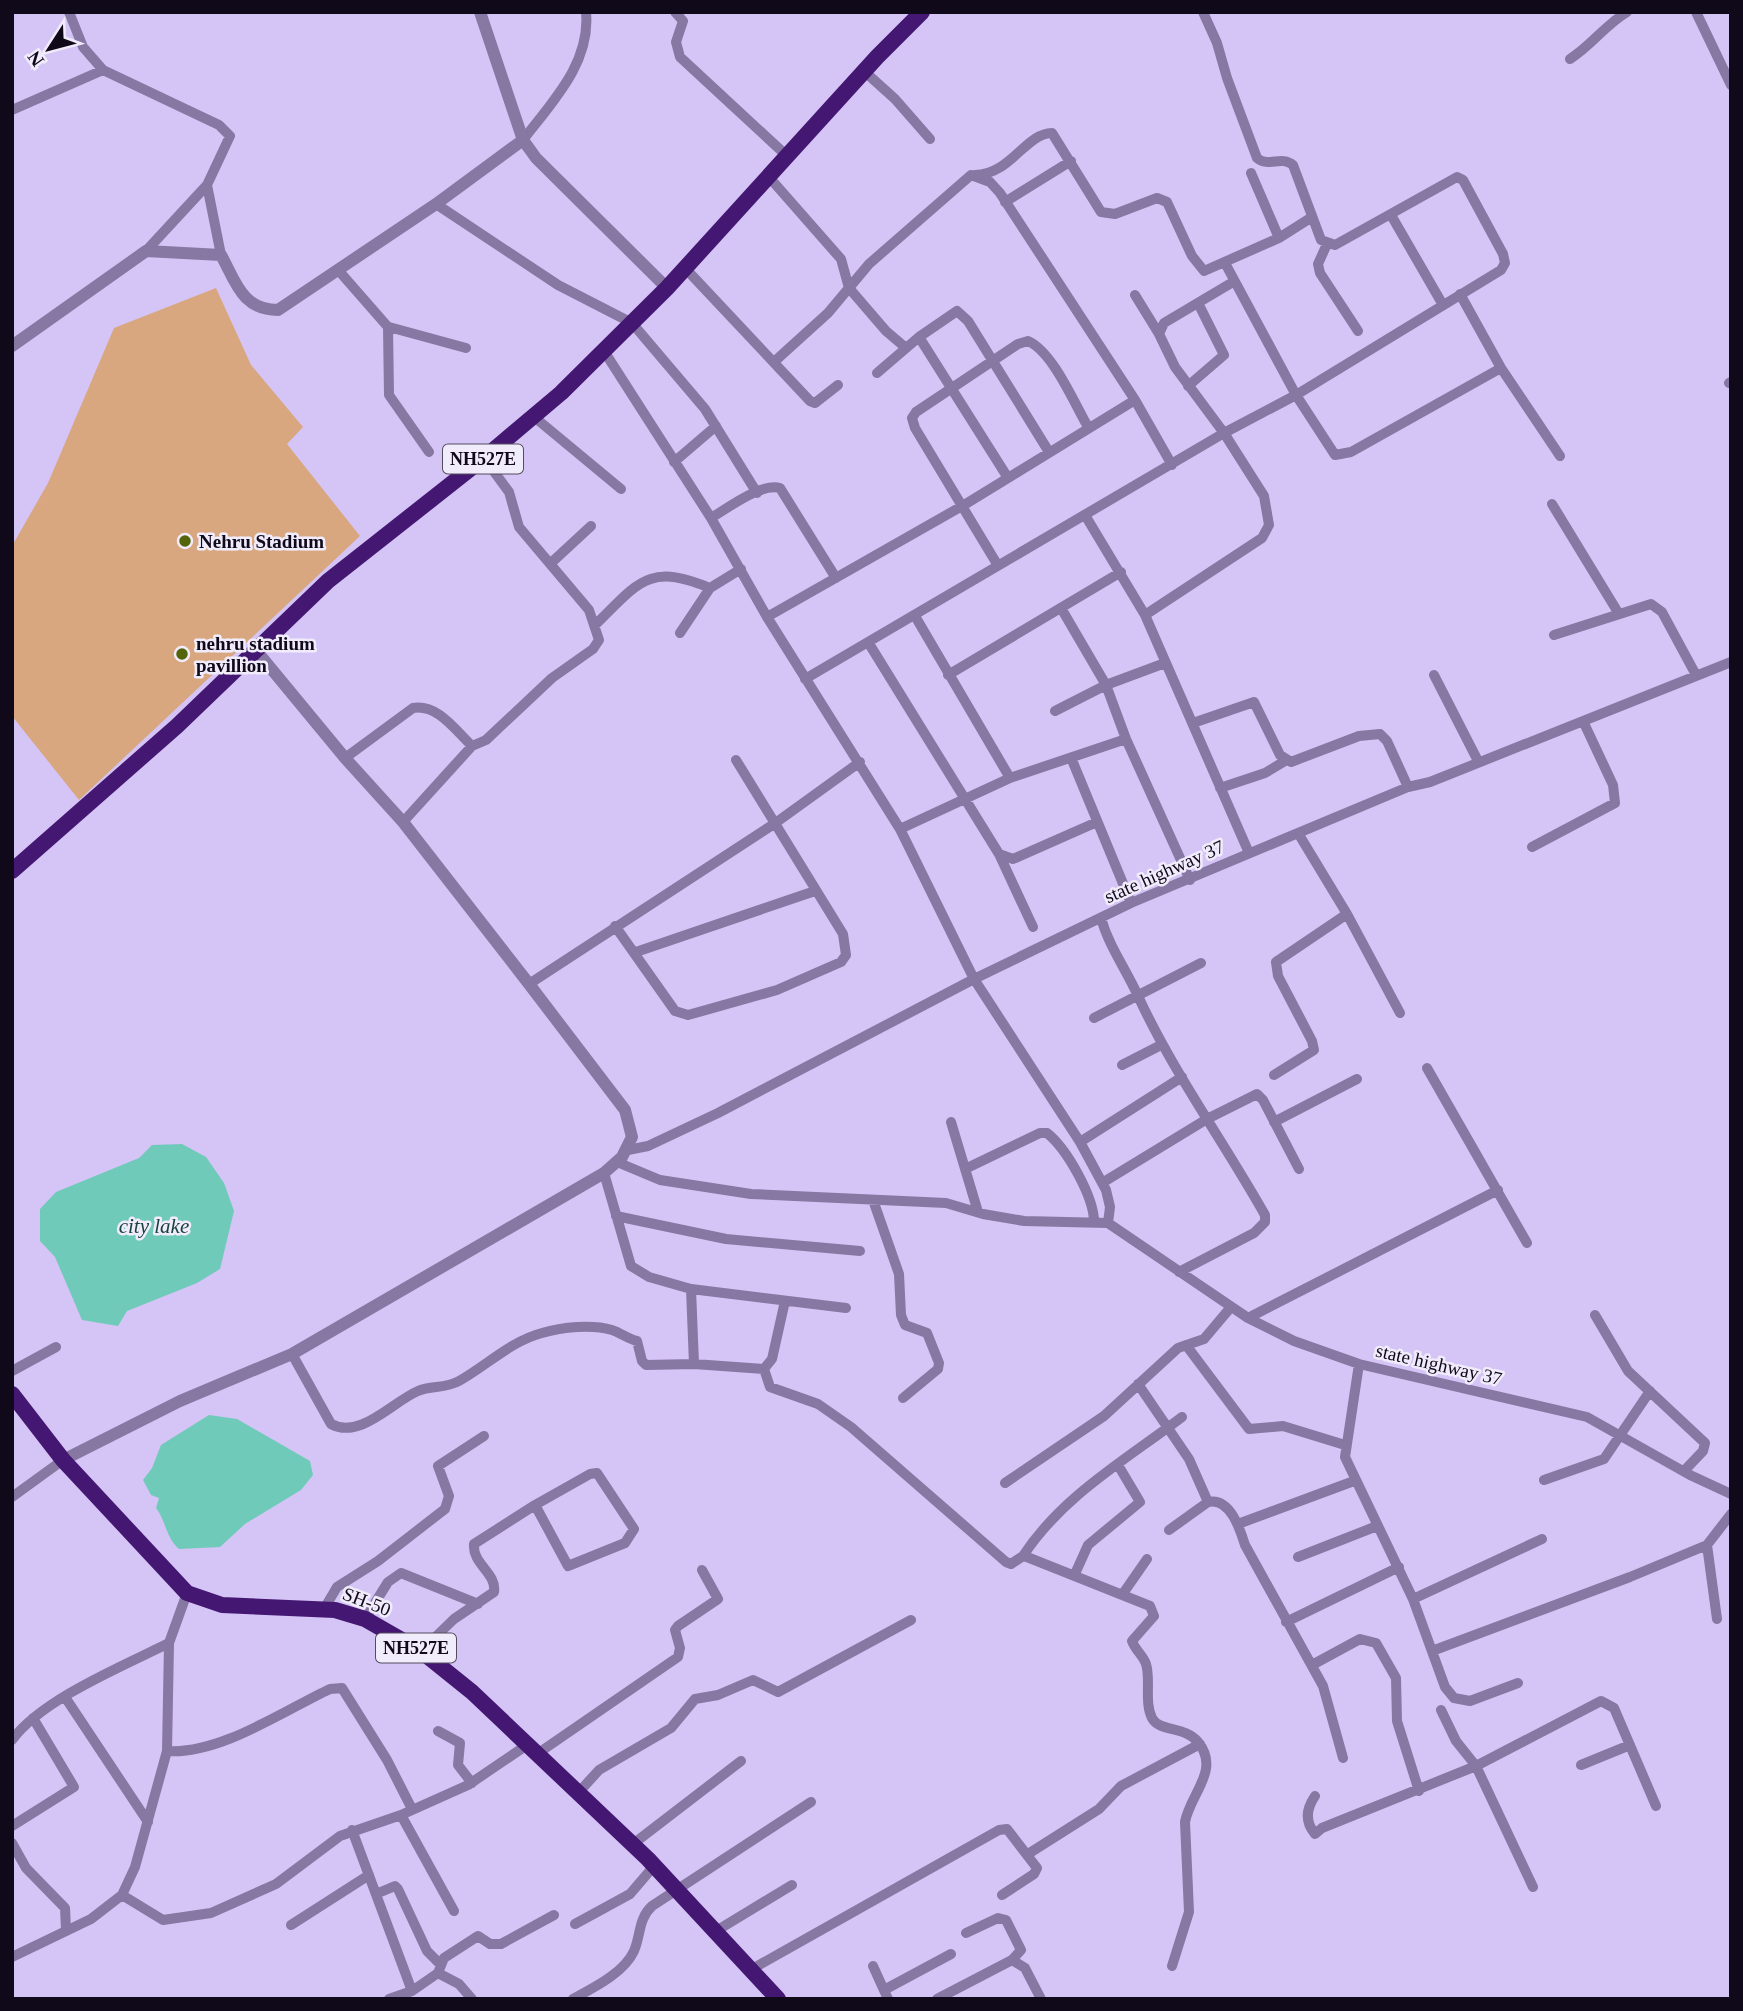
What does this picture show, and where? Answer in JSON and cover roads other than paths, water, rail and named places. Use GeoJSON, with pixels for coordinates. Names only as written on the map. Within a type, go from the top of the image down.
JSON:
{"type":"FeatureCollection","features":[{"type":"Feature","properties":{"kind":"highway","name":"NH527E"},"geometry":{"type":"LineString","coordinates":[[12,871],[177,726],[328,581],[484,458],[604,351],[667,288],[864,71],[922,12]]}},
{"type":"Feature","properties":{"kind":"highway","name":"SH-50"},"geometry":{"type":"LineString","coordinates":[[12,1394],[62,1460],[187,1593],[222,1605],[324,1609],[365,1619],[421,1651],[472,1692],[633,1844],[778,1999]]}},
{"type":"Feature","properties":{"kind":"street"},"geometry":{"type":"LineString","coordinates":[[12,346],[146,251],[207,185],[230,141],[226,130],[103,70],[83,47],[69,12]]}},
{"type":"Feature","properties":{"kind":"street"},"geometry":{"type":"LineString","coordinates":[[480,12],[523,140],[536,158],[667,288]]}},
{"type":"Feature","properties":{"kind":"street"},"geometry":{"type":"LineString","coordinates":[[207,185],[221,255],[247,300],[261,310],[285,306],[419,216],[523,140],[576,66],[588,31],[586,12]]}},
{"type":"Feature","properties":{"kind":"street"},"geometry":{"type":"LineString","coordinates":[[675,12],[682,21],[676,41],[680,57],[787,156]]}},
{"type":"Feature","properties":{"kind":"street"},"geometry":{"type":"LineString","coordinates":[[805,678],[1224,433],[1296,395],[1501,270],[1505,263],[1503,254],[1463,180],[1457,177],[1449,178],[1391,215],[1335,245],[1321,240],[1293,164],[1283,159],[1269,163],[1257,158],[1217,43],[1203,12]]}},
{"type":"Feature","properties":{"kind":"street"},"geometry":{"type":"LineString","coordinates":[[1570,59],[1586,49],[1610,23],[1627,12]]}},
{"type":"Feature","properties":{"kind":"street"},"geometry":{"type":"LineString","coordinates":[[1696,12],[1731,85]]}},
{"type":"Feature","properties":{"kind":"street"},"geometry":{"type":"LineString","coordinates":[[12,110],[103,70]]}},
{"type":"Feature","properties":{"kind":"street"},"geometry":{"type":"LineString","coordinates":[[864,71],[930,139]]}},
{"type":"Feature","properties":{"kind":"street"},"geometry":{"type":"LineString","coordinates":[[775,361],[828,313],[869,264],[971,175],[984,175],[1001,168],[1045,133],[1052,133],[1101,212],[1115,214],[1162,198],[1171,209],[1199,267],[1211,270],[1279,238],[1312,217]]}},
{"type":"Feature","properties":{"kind":"street"},"geometry":{"type":"LineString","coordinates":[[1006,202],[1071,161]]}},
{"type":"Feature","properties":{"kind":"street"},"geometry":{"type":"LineString","coordinates":[[1251,173],[1279,238]]}},
{"type":"Feature","properties":{"kind":"street"},"geometry":{"type":"LineString","coordinates":[[971,175],[990,182],[1006,202],[1135,400],[1172,465]]}},
{"type":"Feature","properties":{"kind":"street"},"geometry":{"type":"LineString","coordinates":[[769,177],[835,250],[841,259],[849,288],[886,331],[906,348]]}},
{"type":"Feature","properties":{"kind":"street"},"geometry":{"type":"LineString","coordinates":[[436,204],[558,285],[632,323],[716,426],[757,493]]}},
{"type":"Feature","properties":{"kind":"street"},"geometry":{"type":"LineString","coordinates":[[1391,215],[1443,304]]}},
{"type":"Feature","properties":{"kind":"street"},"geometry":{"type":"LineString","coordinates":[[1327,244],[1318,264],[1320,273],[1358,331]]}},
{"type":"Feature","properties":{"kind":"street"},"geometry":{"type":"LineString","coordinates":[[146,251],[221,255]]}},
{"type":"Feature","properties":{"kind":"street"},"geometry":{"type":"LineString","coordinates":[[1224,263],[1330,452],[1342,456],[1501,368]]}},
{"type":"Feature","properties":{"kind":"street"},"geometry":{"type":"LineString","coordinates":[[685,268],[810,401],[815,403],[838,385]]}},
{"type":"Feature","properties":{"kind":"street"},"geometry":{"type":"LineString","coordinates":[[339,271],[389,327],[467,348]]}},
{"type":"Feature","properties":{"kind":"street"},"geometry":{"type":"LineString","coordinates":[[1159,334],[1164,323],[1233,282]]}},
{"type":"Feature","properties":{"kind":"street"},"geometry":{"type":"LineString","coordinates":[[1460,294],[1501,368],[1560,456]]}},
{"type":"Feature","properties":{"kind":"street"},"geometry":{"type":"LineString","coordinates":[[1135,295],[1188,386],[1224,433],[1264,496],[1269,525],[1262,538],[1145,615]]}},
{"type":"Feature","properties":{"kind":"street"},"geometry":{"type":"LineString","coordinates":[[1188,386],[1224,355],[1198,303]]}},
{"type":"Feature","properties":{"kind":"street"},"geometry":{"type":"LineString","coordinates":[[877,373],[919,337],[957,311],[968,321],[1049,452]]}},
{"type":"Feature","properties":{"kind":"street"},"geometry":{"type":"LineString","coordinates":[[389,327],[390,395],[429,452]]}},
{"type":"Feature","properties":{"kind":"street"},"geometry":{"type":"LineString","coordinates":[[919,337],[1008,478]]}},
{"type":"Feature","properties":{"kind":"street"},"geometry":{"type":"LineString","coordinates":[[997,564],[912,422],[916,412],[1018,344],[1028,341],[1038,345],[1088,427]]}},
{"type":"Feature","properties":{"kind":"street"},"geometry":{"type":"LineString","coordinates":[[604,351],[711,517],[767,617],[900,829],[974,979],[1080,1142],[1102,1183],[1109,1199],[1108,1223]]}},
{"type":"Feature","properties":{"kind":"street"},"geometry":{"type":"LineString","coordinates":[[767,617],[964,505],[1135,400]]}},
{"type":"Feature","properties":{"kind":"street"},"geometry":{"type":"LineString","coordinates":[[533,416],[621,489]]}},
{"type":"Feature","properties":{"kind":"street"},"geometry":{"type":"LineString","coordinates":[[674,462],[716,426]]}},
{"type":"Feature","properties":{"kind":"street"},"geometry":{"type":"LineString","coordinates":[[403,822],[472,746],[486,740],[552,678],[593,649],[599,640],[582,598],[519,527],[509,492],[484,458]]}},
{"type":"Feature","properties":{"kind":"street"},"geometry":{"type":"LineString","coordinates":[[711,517],[774,487],[786,494],[836,578]]}},
{"type":"Feature","properties":{"kind":"street"},"geometry":{"type":"LineString","coordinates":[[1552,504],[1619,614]]}},
{"type":"Feature","properties":{"kind":"street"},"geometry":{"type":"LineString","coordinates":[[1085,515],[1145,615],[1249,853]]}},
{"type":"Feature","properties":{"kind":"street"},"geometry":{"type":"LineString","coordinates":[[551,563],[591,526]]}},
{"type":"Feature","properties":{"kind":"street"},"geometry":{"type":"LineString","coordinates":[[680,633],[710,587],[741,569]]}},
{"type":"Feature","properties":{"kind":"street"},"geometry":{"type":"LineString","coordinates":[[948,675],[1121,572]]}},
{"type":"Feature","properties":{"kind":"street"},"geometry":{"type":"LineString","coordinates":[[595,625],[620,599],[655,576],[690,579],[710,587]]}},
{"type":"Feature","properties":{"kind":"street"},"geometry":{"type":"LineString","coordinates":[[1554,635],[1645,605],[1656,606],[1662,612],[1696,675]]}},
{"type":"Feature","properties":{"kind":"street"},"geometry":{"type":"LineString","coordinates":[[1061,608],[1106,685],[1126,739],[1190,880]]}},
{"type":"Feature","properties":{"kind":"street"},"geometry":{"type":"LineString","coordinates":[[915,616],[1010,778]]}},
{"type":"Feature","properties":{"kind":"street"},"geometry":{"type":"LineString","coordinates":[[868,642],[999,854],[1033,927]]}},
{"type":"Feature","properties":{"kind":"street"},"geometry":{"type":"LineString","coordinates":[[12,1497],[62,1460],[180,1401],[292,1354],[604,1173],[628,1150],[632,1137],[625,1110],[529,984],[403,822],[345,758],[255,649]]}},
{"type":"Feature","properties":{"kind":"street","name":"state highway 37"},"geometry":{"type":"LineString","coordinates":[[628,1150],[648,1146],[718,1113],[974,979],[1131,904],[1408,787],[1430,782],[1731,662]]}},
{"type":"Feature","properties":{"kind":"street"},"geometry":{"type":"LineString","coordinates":[[1055,711],[1106,685],[1165,663]]}},
{"type":"Feature","properties":{"kind":"street"},"geometry":{"type":"LineString","coordinates":[[1434,675],[1478,761]]}},
{"type":"Feature","properties":{"kind":"street"},"geometry":{"type":"LineString","coordinates":[[1193,723],[1255,702],[1285,761]]}},
{"type":"Feature","properties":{"kind":"street"},"geometry":{"type":"LineString","coordinates":[[345,758],[413,708],[421,706],[436,712],[472,746]]}},
{"type":"Feature","properties":{"kind":"street"},"geometry":{"type":"LineString","coordinates":[[1532,847],[1603,812],[1615,803],[1613,785],[1584,721]]}},
{"type":"Feature","properties":{"kind":"street"},"geometry":{"type":"LineString","coordinates":[[1220,788],[1265,773],[1285,761],[1300,759],[1359,736],[1380,734],[1387,741],[1408,787]]}},
{"type":"Feature","properties":{"kind":"street"},"geometry":{"type":"LineString","coordinates":[[900,829],[1010,778],[1072,760],[1126,739]]}},
{"type":"Feature","properties":{"kind":"street"},"geometry":{"type":"LineString","coordinates":[[615,926],[636,952],[675,1011],[688,1015],[777,990],[841,961],[846,955],[843,934],[736,760]]}},
{"type":"Feature","properties":{"kind":"street"},"geometry":{"type":"LineString","coordinates":[[1072,760],[1131,904]]}},
{"type":"Feature","properties":{"kind":"street"},"geometry":{"type":"LineString","coordinates":[[529,984],[774,824],[860,762]]}},
{"type":"Feature","properties":{"kind":"street"},"geometry":{"type":"LineString","coordinates":[[999,854],[1013,859],[1097,821]]}},
{"type":"Feature","properties":{"kind":"street"},"geometry":{"type":"LineString","coordinates":[[1298,833],[1347,914],[1400,1013]]}},
{"type":"Feature","properties":{"kind":"street"},"geometry":{"type":"LineString","coordinates":[[636,952],[815,891]]}},
{"type":"Feature","properties":{"kind":"street"},"geometry":{"type":"LineString","coordinates":[[1274,1075],[1314,1050],[1312,1041],[1278,976],[1276,962],[1347,914]]}},
{"type":"Feature","properties":{"kind":"street"},"geometry":{"type":"LineString","coordinates":[[1101,918],[1110,947],[1138,994],[1161,1045],[1265,1215],[1265,1223],[1254,1233],[1179,1272]]}},
{"type":"Feature","properties":{"kind":"street"},"geometry":{"type":"LineString","coordinates":[[1094,1018],[1201,963]]}},
{"type":"Feature","properties":{"kind":"street"},"geometry":{"type":"LineString","coordinates":[[1122,1066],[1161,1045]]}},
{"type":"Feature","properties":{"kind":"street"},"geometry":{"type":"LineString","coordinates":[[1427,1068],[1527,1243]]}},
{"type":"Feature","properties":{"kind":"street"},"geometry":{"type":"LineString","coordinates":[[1080,1142],[1182,1077]]}},
{"type":"Feature","properties":{"kind":"street"},"geometry":{"type":"LineString","coordinates":[[1275,1122],[1357,1079]]}},
{"type":"Feature","properties":{"kind":"street"},"geometry":{"type":"LineString","coordinates":[[1102,1183],[1207,1119],[1256,1094],[1275,1122],[1299,1169]]}},
{"type":"Feature","properties":{"kind":"street"},"geometry":{"type":"LineString","coordinates":[[951,1122],[978,1212]]}},
{"type":"Feature","properties":{"kind":"street"},"geometry":{"type":"LineString","coordinates":[[965,1169],[1040,1133],[1047,1133],[1085,1186],[1091,1199],[1094,1222]]}},
{"type":"Feature","properties":{"kind":"street","name":"state highway 37"},"geometry":{"type":"LineString","coordinates":[[617,1162],[645,1175],[676,1183],[751,1194],[946,1203],[1024,1220],[1108,1223],[1248,1318],[1294,1341],[1359,1364],[1560,1408],[1587,1417],[1731,1494]]}},
{"type":"Feature","properties":{"kind":"street"},"geometry":{"type":"LineString","coordinates":[[604,1173],[627,1256],[636,1272],[691,1289],[846,1308]]}},
{"type":"Feature","properties":{"kind":"street"},"geometry":{"type":"LineString","coordinates":[[1248,1318],[1498,1190]]}},
{"type":"Feature","properties":{"kind":"street"},"geometry":{"type":"LineString","coordinates":[[873,1200],[899,1274],[901,1315],[905,1325],[927,1333],[940,1363],[938,1369],[902,1398]]}},
{"type":"Feature","properties":{"kind":"street"},"geometry":{"type":"LineString","coordinates":[[616,1216],[726,1239],[860,1251]]}},
{"type":"Feature","properties":{"kind":"street"},"geometry":{"type":"LineString","coordinates":[[691,1289],[694,1364]]}},
{"type":"Feature","properties":{"kind":"street"},"geometry":{"type":"LineString","coordinates":[[764,1369],[772,1359],[785,1301]]}},
{"type":"Feature","properties":{"kind":"street"},"geometry":{"type":"LineString","coordinates":[[1005,1483],[1104,1416],[1186,1345],[1204,1339],[1231,1307]]}},
{"type":"Feature","properties":{"kind":"street"},"geometry":{"type":"LineString","coordinates":[[1595,1315],[1624,1366],[1705,1443],[1703,1451],[1684,1471]]}},
{"type":"Feature","properties":{"kind":"street"},"geometry":{"type":"LineString","coordinates":[[292,1354],[331,1424],[348,1429],[362,1424],[421,1389],[447,1387],[504,1351],[540,1333],[575,1328],[611,1330],[637,1341],[642,1361],[646,1365],[694,1364],[764,1369]]}},
{"type":"Feature","properties":{"kind":"street"},"geometry":{"type":"LineString","coordinates":[[1186,1345],[1249,1429],[1283,1426],[1345,1445]]}},
{"type":"Feature","properties":{"kind":"street"},"geometry":{"type":"LineString","coordinates":[[12,1371],[56,1347]]}},
{"type":"Feature","properties":{"kind":"street"},"geometry":{"type":"LineString","coordinates":[[1359,1364],[1345,1457],[1354,1481],[1413,1599],[1445,1687],[1454,1699],[1469,1701],[1518,1683]]}},
{"type":"Feature","properties":{"kind":"street"},"geometry":{"type":"LineString","coordinates":[[764,1369],[770,1387],[818,1404],[851,1427],[1011,1564],[1023,1556],[1051,1518],[1182,1417]]}},
{"type":"Feature","properties":{"kind":"street"},"geometry":{"type":"LineString","coordinates":[[1138,1384],[1189,1459],[1208,1502]]}},
{"type":"Feature","properties":{"kind":"street"},"geometry":{"type":"LineString","coordinates":[[1544,1480],[1604,1459],[1650,1391]]}},
{"type":"Feature","properties":{"kind":"street"},"geometry":{"type":"LineString","coordinates":[[324,1609],[337,1587],[378,1561],[445,1509],[449,1496],[437,1471],[438,1466],[484,1436]]}},
{"type":"Feature","properties":{"kind":"street"},"geometry":{"type":"LineString","coordinates":[[1074,1576],[1088,1545],[1140,1502],[1118,1465]]}},
{"type":"Feature","properties":{"kind":"street"},"geometry":{"type":"LineString","coordinates":[[421,1651],[454,1619],[490,1597],[495,1587],[477,1558],[474,1545],[535,1505],[590,1474],[597,1473],[634,1529],[625,1543],[568,1566],[535,1505]]}},
{"type":"Feature","properties":{"kind":"street"},"geometry":{"type":"LineString","coordinates":[[1238,1524],[1354,1481]]}},
{"type":"Feature","properties":{"kind":"street"},"geometry":{"type":"LineString","coordinates":[[1169,1530],[1208,1502],[1222,1503],[1238,1524],[1245,1545],[1323,1686],[1343,1758]]}},
{"type":"Feature","properties":{"kind":"street"},"geometry":{"type":"LineString","coordinates":[[1432,1651],[1630,1577],[1707,1545],[1731,1514]]}},
{"type":"Feature","properties":{"kind":"street"},"geometry":{"type":"LineString","coordinates":[[1298,1557],[1377,1526]]}},
{"type":"Feature","properties":{"kind":"street"},"geometry":{"type":"LineString","coordinates":[[1413,1599],[1542,1539]]}},
{"type":"Feature","properties":{"kind":"street"},"geometry":{"type":"LineString","coordinates":[[1707,1545],[1717,1619]]}},
{"type":"Feature","properties":{"kind":"street"},"geometry":{"type":"LineString","coordinates":[[1023,1556],[1150,1606],[1155,1612],[1132,1641],[1147,1666],[1150,1716],[1158,1725],[1190,1733],[1200,1744],[1206,1776],[1187,1810],[1186,1868],[1189,1912],[1172,1966]]}},
{"type":"Feature","properties":{"kind":"street"},"geometry":{"type":"LineString","coordinates":[[1122,1595],[1147,1559]]}},
{"type":"Feature","properties":{"kind":"street"},"geometry":{"type":"LineString","coordinates":[[1286,1622],[1399,1567]]}},
{"type":"Feature","properties":{"kind":"street"},"geometry":{"type":"LineString","coordinates":[[122,1895],[163,1920],[211,1913],[276,1884],[352,1830],[401,1815],[472,1783],[532,1750],[678,1657],[680,1648],[675,1630],[677,1626],[718,1599],[702,1570]]}},
{"type":"Feature","properties":{"kind":"street"},"geometry":{"type":"LineString","coordinates":[[365,1619],[388,1582],[401,1573],[478,1604]]}},
{"type":"Feature","properties":{"kind":"street"},"geometry":{"type":"LineString","coordinates":[[12,1957],[106,1910],[122,1895],[135,1867],[167,1751],[169,1643],[187,1593]]}},
{"type":"Feature","properties":{"kind":"street"},"geometry":{"type":"LineString","coordinates":[[579,1792],[599,1770],[671,1728],[695,1699],[718,1695],[753,1680],[778,1692],[911,1620]]}},
{"type":"Feature","properties":{"kind":"street"},"geometry":{"type":"LineString","coordinates":[[1312,1665],[1360,1639],[1376,1643],[1396,1678],[1397,1721],[1419,1791]]}},
{"type":"Feature","properties":{"kind":"street"},"geometry":{"type":"LineString","coordinates":[[12,1740],[33,1718],[65,1698],[169,1643]]}},
{"type":"Feature","properties":{"kind":"street"},"geometry":{"type":"LineString","coordinates":[[167,1751],[181,1752],[227,1741],[330,1689],[342,1688],[387,1759],[412,1809]]}},
{"type":"Feature","properties":{"kind":"street"},"geometry":{"type":"LineString","coordinates":[[65,1698],[148,1822]]}},
{"type":"Feature","properties":{"kind":"street"},"geometry":{"type":"LineString","coordinates":[[1315,1796],[1308,1816],[1308,1825],[1315,1834],[1322,1828],[1476,1766],[1601,1701],[1614,1708],[1656,1806]]}},
{"type":"Feature","properties":{"kind":"street"},"geometry":{"type":"LineString","coordinates":[[1441,1710],[1456,1741],[1476,1766],[1533,1887]]}},
{"type":"Feature","properties":{"kind":"street"},"geometry":{"type":"LineString","coordinates":[[12,1826],[74,1787],[33,1718]]}},
{"type":"Feature","properties":{"kind":"street"},"geometry":{"type":"LineString","coordinates":[[438,1731],[460,1743],[458,1765],[472,1783]]}},
{"type":"Feature","properties":{"kind":"street"},"geometry":{"type":"LineString","coordinates":[[1028,1854],[1099,1809],[1121,1786],[1200,1744]]}},
{"type":"Feature","properties":{"kind":"street"},"geometry":{"type":"LineString","coordinates":[[1581,1765],[1630,1745]]}},
{"type":"Feature","properties":{"kind":"street"},"geometry":{"type":"LineString","coordinates":[[633,1844],[741,1761]]}},
{"type":"Feature","properties":{"kind":"street"},"geometry":{"type":"LineString","coordinates":[[573,1999],[599,1985],[633,1954],[646,1912],[675,1889],[811,1802]]}},
{"type":"Feature","properties":{"kind":"street"},"geometry":{"type":"LineString","coordinates":[[401,1815],[454,1912]]}},
{"type":"Feature","properties":{"kind":"street"},"geometry":{"type":"LineString","coordinates":[[752,1969],[999,1830],[1007,1829],[1035,1863],[1034,1874],[1002,1895]]}},
{"type":"Feature","properties":{"kind":"street"},"geometry":{"type":"LineString","coordinates":[[352,1830],[412,1991]]}},
{"type":"Feature","properties":{"kind":"street"},"geometry":{"type":"LineString","coordinates":[[12,1843],[26,1868],[65,1908],[66,1930]]}},
{"type":"Feature","properties":{"kind":"street"},"geometry":{"type":"LineString","coordinates":[[575,1924],[630,1894],[654,1866]]}},
{"type":"Feature","properties":{"kind":"street"},"geometry":{"type":"LineString","coordinates":[[291,1925],[369,1875]]}},
{"type":"Feature","properties":{"kind":"street"},"geometry":{"type":"LineString","coordinates":[[716,1931],[792,1885]]}},
{"type":"Feature","properties":{"kind":"street"},"geometry":{"type":"LineString","coordinates":[[376,1894],[395,1886],[398,1889],[427,1951],[439,1969],[459,1984],[472,1999]]}},
{"type":"Feature","properties":{"kind":"street"},"geometry":{"type":"LineString","coordinates":[[389,1999],[412,1991],[439,1969],[448,1955],[478,1936],[490,1944],[501,1944],[554,1915]]}},
{"type":"Feature","properties":{"kind":"street"},"geometry":{"type":"LineString","coordinates":[[937,1999],[1012,1960],[1021,1950],[1003,1918],[966,1933]]}},
{"type":"Feature","properties":{"kind":"street"},"geometry":{"type":"LineString","coordinates":[[873,1966],[886,1994],[951,1954]]}},
{"type":"Feature","properties":{"kind":"street"},"geometry":{"type":"LineString","coordinates":[[1012,1960],[1025,1968],[1041,1999]]}},
{"type":"Feature","properties":{"kind":"water","name":"city lake"},"geometry":{"type":"Polygon","coordinates":[[[182,1144],[206,1157],[224,1183],[234,1211],[220,1269],[197,1283],[127,1311],[118,1326],[82,1320],[55,1257],[40,1241],[40,1209],[56,1192],[139,1158],[152,1145],[182,1144]]]}},
{"type":"Feature","properties":{"kind":"water"},"geometry":{"type":"Polygon","coordinates":[[[209,1415],[237,1419],[310,1461],[313,1475],[301,1490],[245,1524],[220,1547],[179,1549],[171,1540],[156,1508],[159,1498],[151,1495],[143,1480],[152,1468],[161,1445],[209,1415]]]}},
{"type":"Feature","properties":{"kind":"place","name":"Nehru Stadium"},"geometry":{"type":"Point","coordinates":[185,541]}},
{"type":"Feature","properties":{"kind":"place","name":"nehru stadium pavillion"},"geometry":{"type":"Point","coordinates":[182,654]}}]}
